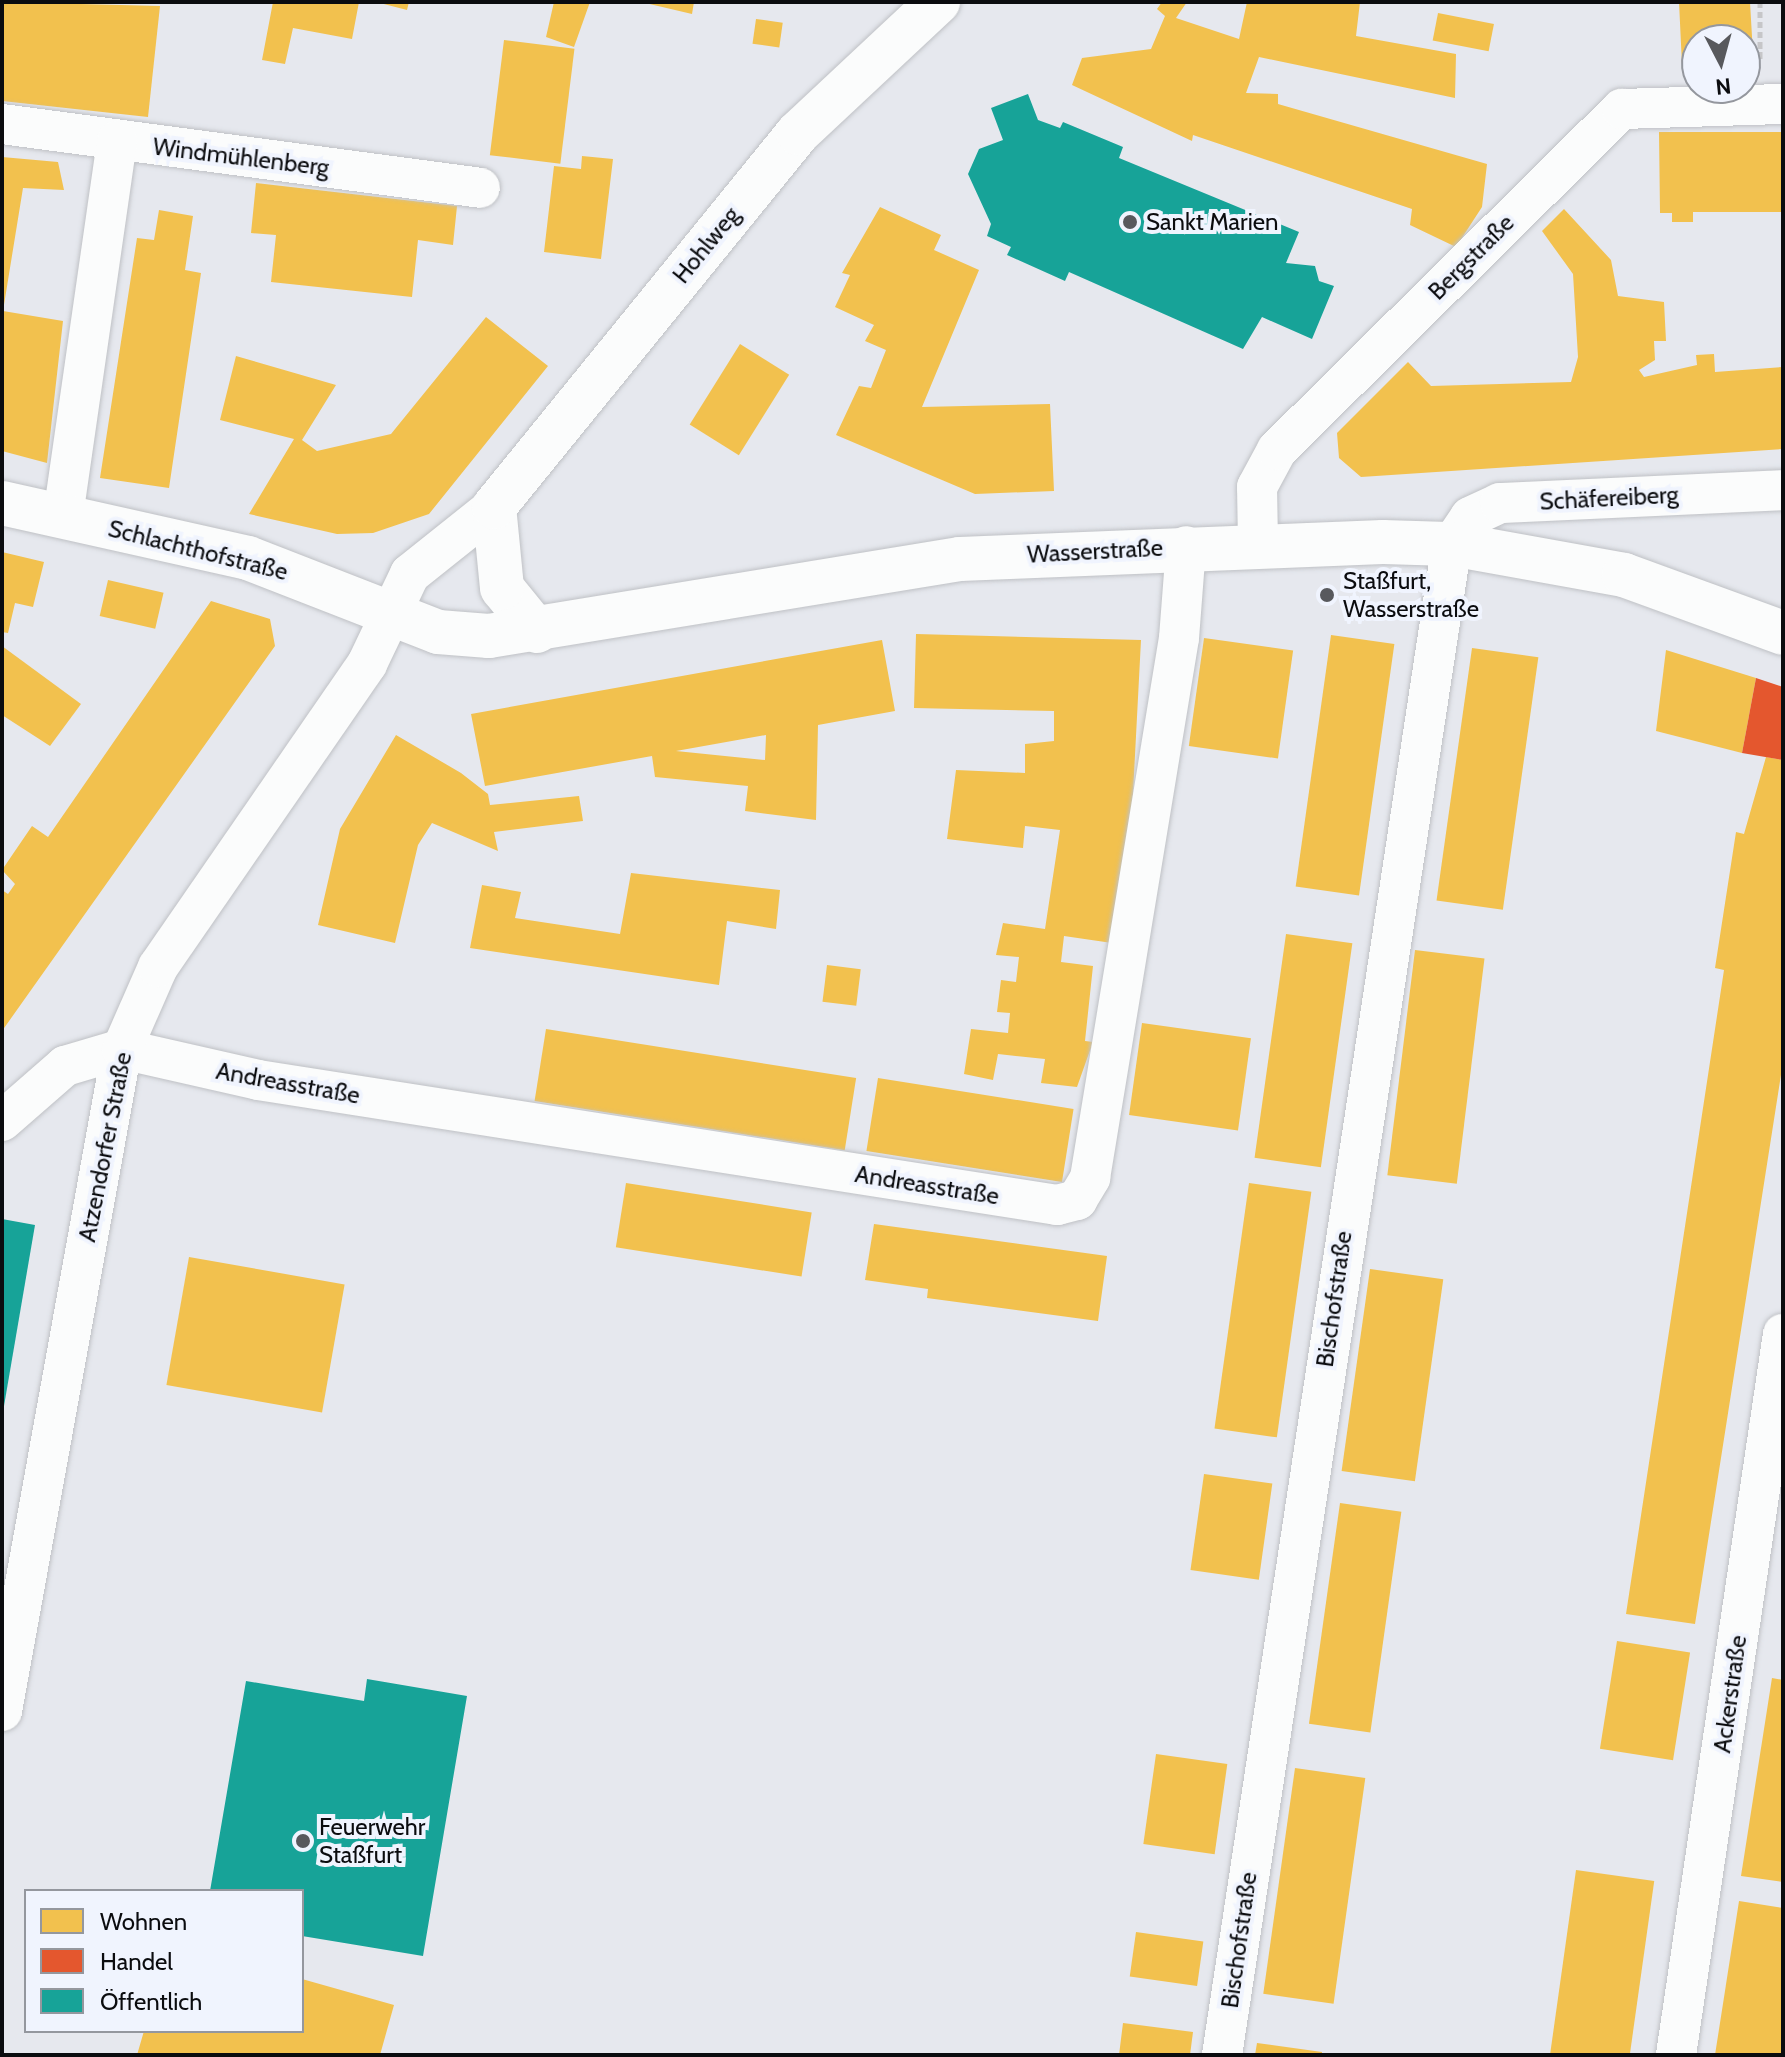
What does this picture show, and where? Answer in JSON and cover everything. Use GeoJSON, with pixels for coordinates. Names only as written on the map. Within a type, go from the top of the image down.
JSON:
{"type":"FeatureCollection","features":[{"type":"Feature","properties":{"kind":"main road","name":"Hohlweg"},"geometry":{"type":"LineString","coordinates":[[494,507],[798,133],[938,2]]}},
{"type":"Feature","properties":{"kind":"main road","name":"Schlachthofstraße"},"geometry":{"type":"LineString","coordinates":[[2,503],[248,558],[438,632],[537,631]]}},
{"type":"Feature","properties":{"kind":"main road"},"geometry":{"type":"LineString","coordinates":[[494,507],[502,588],[537,631]]}},
{"type":"Feature","properties":{"kind":"main road","name":"Wasserstraße"},"geometry":{"type":"LineString","coordinates":[[537,631],[960,559],[1258,543],[1452,544],[1624,575],[1783,633]]}},
{"type":"Feature","properties":{"kind":"street","name":"Bergstraße"},"geometry":{"type":"LineString","coordinates":[[1258,543],[1257,487],[1277,450],[1622,109],[1772,104]]}},
{"type":"Feature","properties":{"kind":"street","name":"Windmühlenberg"},"geometry":{"type":"LineString","coordinates":[[2,124],[480,188]]}},
{"type":"Feature","properties":{"kind":"street"},"geometry":{"type":"LineString","coordinates":[[63,516],[117,141]]}},
{"type":"Feature","properties":{"kind":"street","name":"Schäfereiberg"},"geometry":{"type":"LineString","coordinates":[[1452,544],[1470,517],[1500,503],[1783,490]]}},
{"type":"Feature","properties":{"kind":"street","name":"Atzendorfer Straße"},"geometry":{"type":"LineString","coordinates":[[2,1711],[122,1049],[158,967],[367,664],[410,574],[494,507]]}},
{"type":"Feature","properties":{"kind":"street","name":"Bischofstraße"},"geometry":{"type":"LineString","coordinates":[[1222,2055],[1452,544]]}},
{"type":"Feature","properties":{"kind":"street","name":"Andreasstraße"},"geometry":{"type":"LineString","coordinates":[[122,1049],[258,1080],[1057,1205],[1077,1200],[1095,1147],[1179,638],[1186,546]]}},
{"type":"Feature","properties":{"kind":"street"},"geometry":{"type":"LineString","coordinates":[[2,1121],[65,1066],[122,1049]]}},
{"type":"Feature","properties":{"kind":"street","name":"Ackerstraße"},"geometry":{"type":"LineString","coordinates":[[1676,2055],[1783,1334]]}},
{"type":"Feature","properties":{"kind":"path"},"geometry":{"type":"LineString","coordinates":[[1760,2],[1772,104]]}},
{"type":"Feature","properties":{"kind":"building: Wohnen"},"geometry":{"type":"Polygon","coordinates":[[[2,2],[160,6],[148,117],[2,101],[2,2]]]}},
{"type":"Feature","properties":{"kind":"building: Wohnen"},"geometry":{"type":"Polygon","coordinates":[[[273,2],[359,2],[352,39],[293,28],[285,64],[262,60],[273,2]]]}},
{"type":"Feature","properties":{"kind":"building: Wohnen"},"geometry":{"type":"Polygon","coordinates":[[[376,2],[409,2],[407,10],[376,2]]]}},
{"type":"Feature","properties":{"kind":"building: Wohnen"},"geometry":{"type":"Polygon","coordinates":[[[554,2],[590,2],[574,47],[546,37],[554,2]]]}},
{"type":"Feature","properties":{"kind":"building: Wohnen"},"geometry":{"type":"Polygon","coordinates":[[[641,2],[694,2],[692,14],[641,2]]]}},
{"type":"Feature","properties":{"kind":"building: Wohnen"},"geometry":{"type":"Polygon","coordinates":[[[1162,2],[1187,2],[1176,18],[1239,39],[1247,2],[1360,2],[1356,36],[1456,54],[1455,98],[1259,57],[1246,93],[1278,94],[1278,104],[1487,164],[1482,207],[1456,247],[1410,225],[1412,209],[1193,135],[1192,141],[1072,85],[1082,58],[1151,49],[1165,16],[1157,9],[1162,2]]]}},
{"type":"Feature","properties":{"kind":"building: Wohnen"},"geometry":{"type":"Polygon","coordinates":[[[1679,2],[1750,2],[1751,24],[1681,24],[1681,44],[1679,2]]]}},
{"type":"Feature","properties":{"kind":"building: Wohnen"},"geometry":{"type":"Polygon","coordinates":[[[1438,13],[1494,24],[1489,51],[1433,40],[1438,13]]]}},
{"type":"Feature","properties":{"kind":"building: Wohnen"},"geometry":{"type":"Polygon","coordinates":[[[756,19],[783,23],[779,48],[753,44],[756,19]]]}},
{"type":"Feature","properties":{"kind":"building: Wohnen"},"geometry":{"type":"Polygon","coordinates":[[[504,40],[574,49],[560,164],[490,155],[504,40]]]}},
{"type":"Feature","properties":{"kind":"building: Wohnen"},"geometry":{"type":"Polygon","coordinates":[[[1659,132],[1783,132],[1783,212],[1693,212],[1693,222],[1672,222],[1672,213],[1660,213],[1659,132]]]}},
{"type":"Feature","properties":{"kind":"building: Wohnen"},"geometry":{"type":"Polygon","coordinates":[[[582,156],[613,159],[601,259],[544,252],[554,166],[581,169],[582,156]]]}},
{"type":"Feature","properties":{"kind":"building: Wohnen"},"geometry":{"type":"Polygon","coordinates":[[[2,157],[58,162],[64,190],[23,188],[3,311],[63,321],[47,463],[2,451],[2,157]]]}},
{"type":"Feature","properties":{"kind":"building: Wohnen"},"geometry":{"type":"Polygon","coordinates":[[[256,183],[457,206],[453,245],[418,240],[412,297],[271,282],[276,235],[251,233],[256,183]]]}},
{"type":"Feature","properties":{"kind":"building: Wohnen"},"geometry":{"type":"Polygon","coordinates":[[[880,207],[941,235],[934,250],[979,270],[922,407],[1050,404],[1054,491],[975,494],[836,435],[859,386],[871,388],[886,350],[865,341],[874,325],[835,307],[850,275],[842,273],[880,207]]]}},
{"type":"Feature","properties":{"kind":"building: Wohnen"},"geometry":{"type":"Polygon","coordinates":[[[1564,209],[1611,260],[1618,296],[1664,302],[1666,341],[1654,341],[1655,360],[1639,370],[1644,377],[1697,365],[1696,355],[1714,354],[1715,372],[1783,367],[1783,449],[1361,477],[1339,458],[1337,433],[1408,362],[1431,386],[1571,382],[1578,357],[1573,274],[1542,231],[1564,209]]]}},
{"type":"Feature","properties":{"kind":"building: Wohnen"},"geometry":{"type":"Polygon","coordinates":[[[159,210],[193,216],[185,270],[201,273],[169,488],[100,478],[137,238],[154,240],[159,210]]]}},
{"type":"Feature","properties":{"kind":"building: Wohnen"},"geometry":{"type":"Polygon","coordinates":[[[486,317],[548,366],[429,514],[373,533],[337,534],[249,514],[294,439],[220,420],[236,356],[336,385],[302,440],[317,451],[391,434],[486,317]]]}},
{"type":"Feature","properties":{"kind":"building: Wohnen"},"geometry":{"type":"Polygon","coordinates":[[[740,344],[789,375],[739,455],[690,425],[740,344]]]}},
{"type":"Feature","properties":{"kind":"building: Wohnen"},"geometry":{"type":"Polygon","coordinates":[[[2,552],[44,562],[33,607],[15,603],[8,633],[2,632],[2,552]]]}},
{"type":"Feature","properties":{"kind":"building: Wohnen"},"geometry":{"type":"Polygon","coordinates":[[[108,580],[164,593],[155,629],[100,616],[108,580]]]}},
{"type":"Feature","properties":{"kind":"building: Wohnen"},"geometry":{"type":"Polygon","coordinates":[[[211,601],[270,619],[275,646],[2,1031],[2,890],[8,894],[15,884],[2,870],[32,826],[48,837],[211,601]]]}},
{"type":"Feature","properties":{"kind":"building: Wohnen"},"geometry":{"type":"Polygon","coordinates":[[[916,634],[1141,640],[1132,813],[1112,943],[1064,936],[1061,962],[1093,966],[1085,1041],[1093,1042],[1077,1087],[1041,1083],[1045,1059],[998,1054],[993,1080],[964,1074],[971,1029],[1008,1033],[1010,1013],[997,1012],[1001,980],[1016,982],[1019,957],[996,955],[1003,923],[1045,929],[1060,830],[1025,826],[1023,848],[947,839],[956,770],[1025,773],[1025,744],[1054,741],[1054,711],[914,708],[916,634]]]}},
{"type":"Feature","properties":{"kind":"building: Wohnen"},"geometry":{"type":"Polygon","coordinates":[[[1331,635],[1394,644],[1359,895],[1296,887],[1331,635]]]}},
{"type":"Feature","properties":{"kind":"building: Wohnen"},"geometry":{"type":"Polygon","coordinates":[[[1204,638],[1293,651],[1278,758],[1189,746],[1204,638]]]}},
{"type":"Feature","properties":{"kind":"building: Wohnen"},"geometry":{"type":"Polygon","coordinates":[[[882,640],[895,711],[818,725],[816,820],[745,811],[748,786],[655,777],[652,756],[485,786],[471,714],[882,640]],[[766,735],[676,751],[765,760],[766,735]]]}},
{"type":"Feature","properties":{"kind":"building: Wohnen"},"geometry":{"type":"Polygon","coordinates":[[[2,646],[81,704],[50,746],[2,715],[2,646]]]}},
{"type":"Feature","properties":{"kind":"building: Wohnen"},"geometry":{"type":"Polygon","coordinates":[[[1472,648],[1538,657],[1503,910],[1437,901],[1472,648]]]}},
{"type":"Feature","properties":{"kind":"building: Wohnen"},"geometry":{"type":"Polygon","coordinates":[[[1666,650],[1756,678],[1742,753],[1656,731],[1666,650]]]}},
{"type":"Feature","properties":{"kind":"building: Wohnen"},"geometry":{"type":"Polygon","coordinates":[[[396,735],[461,773],[488,794],[490,805],[579,796],[583,821],[494,832],[498,851],[432,823],[418,845],[395,943],[318,925],[340,829],[396,735]]]}},
{"type":"Feature","properties":{"kind":"building: Wohnen"},"geometry":{"type":"Polygon","coordinates":[[[1766,757],[1783,760],[1783,1062],[1695,1624],[1626,1614],[1724,970],[1715,968],[1736,832],[1744,834],[1766,757]]]}},
{"type":"Feature","properties":{"kind":"building: Wohnen"},"geometry":{"type":"Polygon","coordinates":[[[631,873],[780,890],[776,929],[727,921],[719,985],[470,948],[482,885],[521,892],[515,918],[620,934],[631,873]]]}},
{"type":"Feature","properties":{"kind":"building: Wohnen"},"geometry":{"type":"Polygon","coordinates":[[[1286,934],[1352,943],[1321,1167],[1255,1158],[1286,934]]]}},
{"type":"Feature","properties":{"kind":"building: Wohnen"},"geometry":{"type":"Polygon","coordinates":[[[1415,950],[1484,959],[1457,1184],[1387,1175],[1415,950]]]}},
{"type":"Feature","properties":{"kind":"building: Wohnen"},"geometry":{"type":"Polygon","coordinates":[[[827,965],[861,969],[856,1006],[822,1002],[827,965]]]}},
{"type":"Feature","properties":{"kind":"building: Wohnen"},"geometry":{"type":"Polygon","coordinates":[[[1142,1023],[1251,1038],[1238,1130],[1129,1115],[1142,1023]]]}},
{"type":"Feature","properties":{"kind":"building: Wohnen"},"geometry":{"type":"Polygon","coordinates":[[[546,1029],[856,1078],[845,1150],[535,1101],[546,1029]]]}},
{"type":"Feature","properties":{"kind":"building: Wohnen"},"geometry":{"type":"Polygon","coordinates":[[[878,1078],[1074,1109],[1062,1182],[866,1151],[878,1078]]]}},
{"type":"Feature","properties":{"kind":"building: Wohnen"},"geometry":{"type":"Polygon","coordinates":[[[626,1183],[812,1212],[802,1277],[616,1247],[626,1183]]]}},
{"type":"Feature","properties":{"kind":"building: Wohnen"},"geometry":{"type":"Polygon","coordinates":[[[1249,1183],[1311,1192],[1277,1437],[1214,1429],[1249,1183]]]}},
{"type":"Feature","properties":{"kind":"building: Wohnen"},"geometry":{"type":"Polygon","coordinates":[[[874,1224],[1107,1256],[1098,1321],[927,1298],[928,1289],[865,1280],[874,1224]]]}},
{"type":"Feature","properties":{"kind":"building: Wohnen"},"geometry":{"type":"Polygon","coordinates":[[[189,1257],[345,1284],[322,1412],[166,1385],[189,1257]]]}},
{"type":"Feature","properties":{"kind":"building: Wohnen"},"geometry":{"type":"Polygon","coordinates":[[[1370,1269],[1443,1279],[1415,1481],[1342,1471],[1370,1269]]]}},
{"type":"Feature","properties":{"kind":"building: Wohnen"},"geometry":{"type":"Polygon","coordinates":[[[1204,1474],[1272,1484],[1259,1580],[1191,1570],[1204,1474]]]}},
{"type":"Feature","properties":{"kind":"building: Wohnen"},"geometry":{"type":"Polygon","coordinates":[[[1340,1503],[1401,1512],[1370,1732],[1309,1724],[1340,1503]]]}},
{"type":"Feature","properties":{"kind":"building: Wohnen"},"geometry":{"type":"Polygon","coordinates":[[[1617,1641],[1690,1653],[1673,1760],[1600,1749],[1617,1641]]]}},
{"type":"Feature","properties":{"kind":"building: Wohnen"},"geometry":{"type":"Polygon","coordinates":[[[1772,1678],[1783,1680],[1783,1882],[1741,1876],[1772,1678]]]}},
{"type":"Feature","properties":{"kind":"building: Wohnen"},"geometry":{"type":"Polygon","coordinates":[[[1156,1754],[1227,1764],[1215,1854],[1143,1844],[1156,1754]]]}},
{"type":"Feature","properties":{"kind":"building: Wohnen"},"geometry":{"type":"Polygon","coordinates":[[[1295,1768],[1365,1778],[1334,2004],[1263,1994],[1295,1768]]]}},
{"type":"Feature","properties":{"kind":"building: Wohnen"},"geometry":{"type":"Polygon","coordinates":[[[1576,1870],[1654,1881],[1630,2055],[1550,2055],[1576,1870]]]}},
{"type":"Feature","properties":{"kind":"building: Wohnen"},"geometry":{"type":"Polygon","coordinates":[[[1739,1901],[1783,1908],[1783,2055],[1715,2055],[1739,1901]]]}},
{"type":"Feature","properties":{"kind":"building: Wohnen"},"geometry":{"type":"Polygon","coordinates":[[[1136,1932],[1203,1941],[1197,1986],[1130,1977],[1136,1932]]]}},
{"type":"Feature","properties":{"kind":"building: Wohnen"},"geometry":{"type":"Polygon","coordinates":[[[304,1980],[394,2005],[380,2055],[137,2055],[143,2033],[304,2033],[304,1980]]]}},
{"type":"Feature","properties":{"kind":"building: Wohnen"},"geometry":{"type":"Polygon","coordinates":[[[1123,2023],[1193,2032],[1190,2055],[1119,2055],[1123,2023]]]}},
{"type":"Feature","properties":{"kind":"building: Wohnen"},"geometry":{"type":"Polygon","coordinates":[[[1257,2043],[1322,2052],[1322,2055],[1255,2055],[1257,2043]]]}},
{"type":"Feature","properties":{"kind":"building: Handel"},"geometry":{"type":"Polygon","coordinates":[[[1756,678],[1783,687],[1783,760],[1742,753],[1756,678]]]}},
{"type":"Feature","properties":{"kind":"building: Öffentlich","name":"Sankt Marien"},"geometry":{"type":"Polygon","coordinates":[[[1028,94],[1038,120],[1060,128],[1063,122],[1123,147],[1119,158],[1299,232],[1286,263],[1315,266],[1319,281],[1334,286],[1312,339],[1262,317],[1243,349],[1069,272],[1065,281],[1007,255],[1011,247],[987,236],[991,224],[968,174],[979,149],[1003,140],[991,108],[1028,94]]]}},
{"type":"Feature","properties":{"kind":"building: Öffentlich"},"geometry":{"type":"Polygon","coordinates":[[[2,1219],[35,1225],[4,1406],[2,1406],[2,1219]]]}},
{"type":"Feature","properties":{"kind":"building: Öffentlich"},"geometry":{"type":"Polygon","coordinates":[[[367,1679],[467,1696],[423,1956],[304,1936],[304,1889],[210,1889],[246,1681],[364,1701],[367,1679]]]}},
{"type":"Feature","properties":{"kind":"place","name":"Sankt Marien"},"geometry":{"type":"Point","coordinates":[1130,222]}},
{"type":"Feature","properties":{"kind":"place","name":"Staßfurt, Wasserstraße"},"geometry":{"type":"Point","coordinates":[1327,595]}},
{"type":"Feature","properties":{"kind":"place","name":"Feuerwehr Staßfurt"},"geometry":{"type":"Point","coordinates":[303,1841]}}]}
